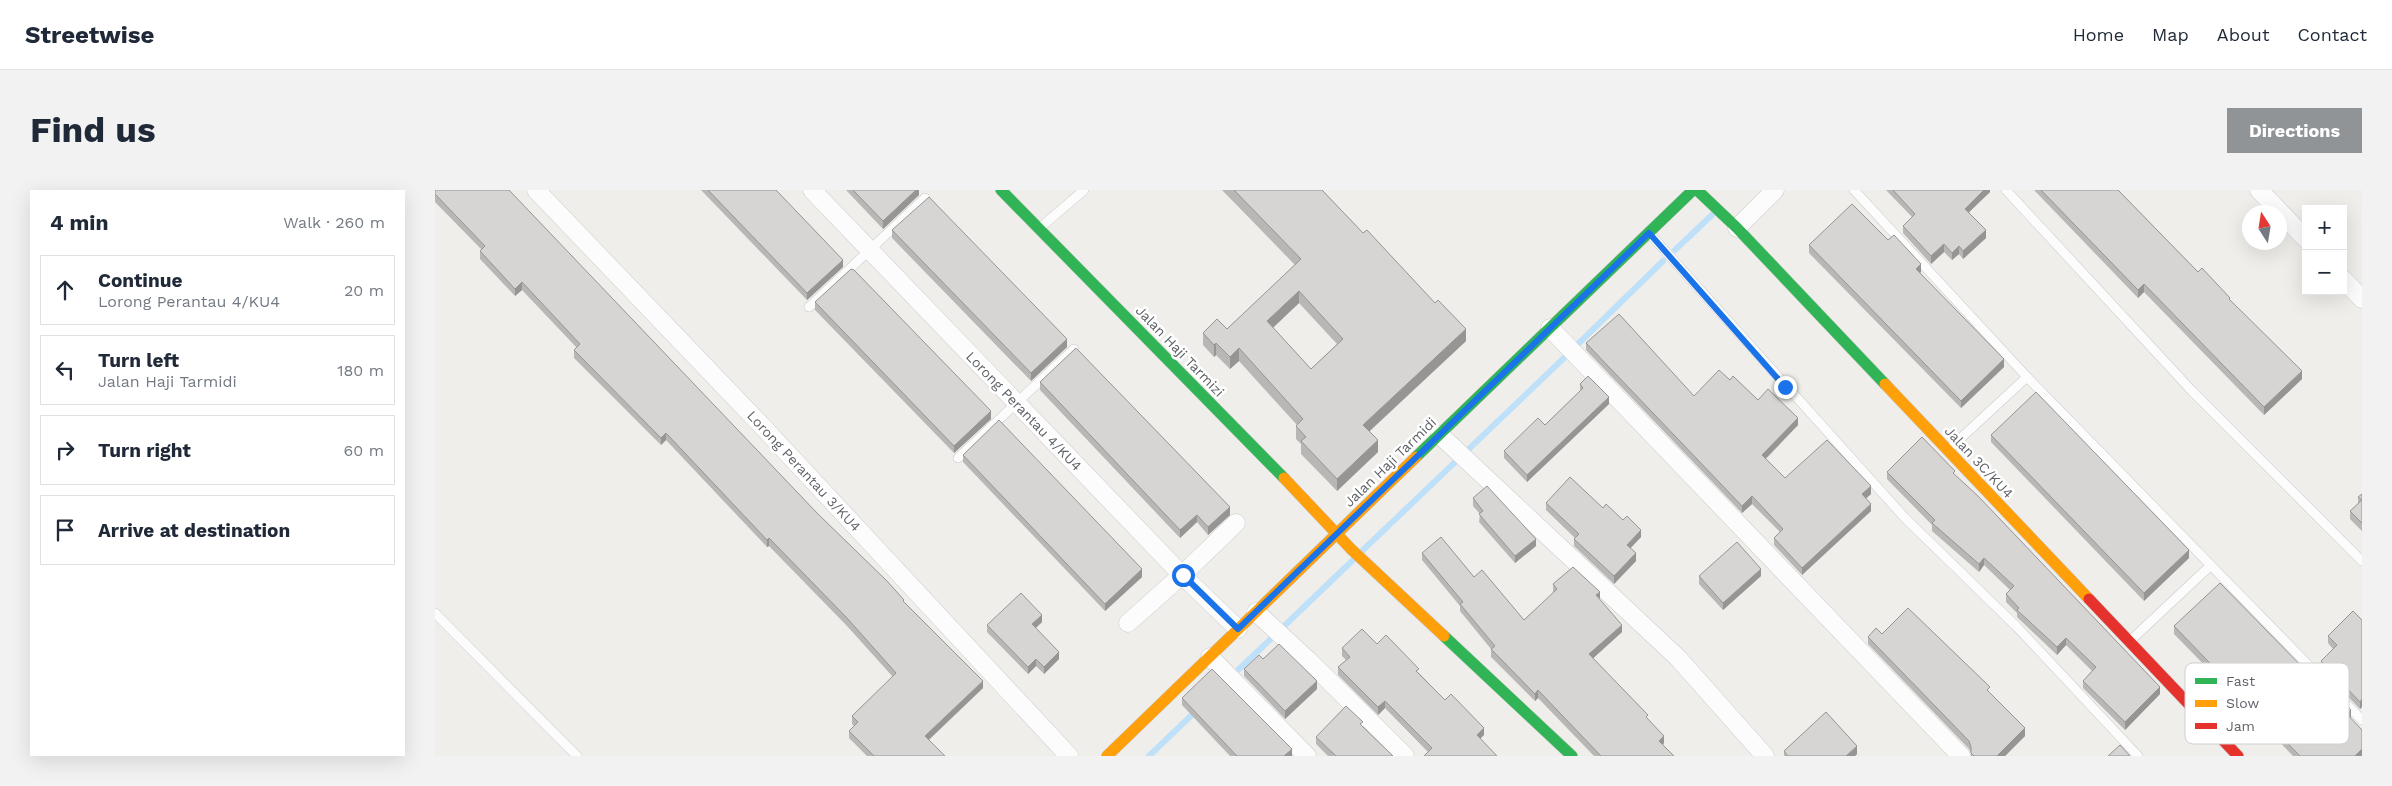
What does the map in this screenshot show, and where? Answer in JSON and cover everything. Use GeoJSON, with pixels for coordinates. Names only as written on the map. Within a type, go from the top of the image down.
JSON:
{"type":"FeatureCollection","features":[{"type":"Feature","properties":{"kind":"street","name":"Lorong Perantau 3/KU4"},"geometry":{"type":"LineString","coordinates":[[536,190],[763,427],[1069,756]]}},
{"type":"Feature","properties":{"kind":"street","name":"Lorong Perantau 4/KU4"},"geometry":{"type":"LineString","coordinates":[[812,190],[1016,403],[1238,629]]}},
{"type":"Feature","properties":{"kind":"street","name":"Jalan Haji Tarmizi"},"geometry":{"type":"LineString","coordinates":[[1001,190],[1338,533],[1351,550],[1572,756]]}},
{"type":"Feature","properties":{"kind":"street","name":"Jalan Haji Tarmidi"},"geometry":{"type":"LineString","coordinates":[[1107,756],[1693,190]]}},
{"type":"Feature","properties":{"kind":"street","name":"Jalan 3C/KU4"},"geometry":{"type":"LineString","coordinates":[[1697,190],[1737,228],[2185,700]]}},
{"type":"Feature","properties":{"kind":"street"},"geometry":{"type":"LineString","coordinates":[[1737,228],[1775,190]]}},
{"type":"Feature","properties":{"kind":"street"},"geometry":{"type":"LineString","coordinates":[[2259,190],[2302,235]]}},
{"type":"Feature","properties":{"kind":"street"},"geometry":{"type":"LineString","coordinates":[[2347,283],[2362,299]]}},
{"type":"Feature","properties":{"kind":"street"},"geometry":{"type":"LineString","coordinates":[[1550,328],[1961,756]]}},
{"type":"Feature","properties":{"kind":"street"},"geometry":{"type":"LineString","coordinates":[[1440,435],[1678,658],[1765,756]]}},
{"type":"Feature","properties":{"kind":"street"},"geometry":{"type":"LineString","coordinates":[[1128,623],[1183,575],[1236,523]]}},
{"type":"Feature","properties":{"kind":"street"},"geometry":{"type":"LineString","coordinates":[[1256,612],[1308,660],[1405,756]]}},
{"type":"Feature","properties":{"kind":"street"},"geometry":{"type":"LineString","coordinates":[[1210,657],[1307,756]]}},
{"type":"Feature","properties":{"kind":"street","name":"Jalan 3C/KU4"},"geometry":{"type":"LineString","coordinates":[[2227,744],[2238,756]]}},
{"type":"Feature","properties":{"kind":"lane"},"geometry":{"type":"LineString","coordinates":[[1039,229],[1084,190]]}},
{"type":"Feature","properties":{"kind":"lane"},"geometry":{"type":"LineString","coordinates":[[1854,190],[2027,377],[2306,663]]}},
{"type":"Feature","properties":{"kind":"lane"},"geometry":{"type":"LineString","coordinates":[[2006,190],[2192,391],[2362,561]]}},
{"type":"Feature","properties":{"kind":"lane"},"geometry":{"type":"LineString","coordinates":[[809,307],[925,198]]}},
{"type":"Feature","properties":{"kind":"lane"},"geometry":{"type":"LineString","coordinates":[[1649,233],[1905,518],[2017,627],[2137,756]]}},
{"type":"Feature","properties":{"kind":"lane"},"geometry":{"type":"LineString","coordinates":[[958,458],[1074,349]]}},
{"type":"Feature","properties":{"kind":"lane"},"geometry":{"type":"LineString","coordinates":[[1947,450],[2027,377]]}},
{"type":"Feature","properties":{"kind":"lane"},"geometry":{"type":"LineString","coordinates":[[2129,641],[2210,566]]}},
{"type":"Feature","properties":{"kind":"lane"},"geometry":{"type":"LineString","coordinates":[[435,613],[577,756]]}},
{"type":"Feature","properties":{"kind":"lane"},"geometry":{"type":"LineString","coordinates":[[2349,707],[2362,720]]}},
{"type":"Feature","properties":{"kind":"building"},"geometry":{"type":"Polygon","coordinates":[[[435,190],[509,190],[818,514],[887,581],[903,601],[983,681],[925,736],[945,756],[874,756],[849,731],[858,722],[852,716],[896,673],[847,618],[769,538],[767,540],[666,433],[661,438],[574,350],[580,344],[522,282],[515,289],[480,251],[485,246],[435,194],[435,190]]]}},
{"type":"Feature","properties":{"kind":"building"},"geometry":{"type":"Polygon","coordinates":[[[708,190],[776,190],[843,260],[807,293],[708,190]]]}},
{"type":"Feature","properties":{"kind":"building"},"geometry":{"type":"Polygon","coordinates":[[[853,190],[916,190],[883,221],[853,190]]]}},
{"type":"Feature","properties":{"kind":"building"},"geometry":{"type":"Polygon","coordinates":[[[1234,190],[1322,190],[1363,233],[1367,230],[1435,303],[1438,300],[1466,329],[1363,425],[1378,440],[1337,479],[1301,441],[1306,437],[1296,426],[1303,419],[1239,348],[1230,357],[1216,343],[1214,345],[1203,333],[1217,319],[1227,329],[1301,259],[1234,190]],[[1299,291],[1267,321],[1311,369],[1343,339],[1299,291]]]}},
{"type":"Feature","properties":{"kind":"building"},"geometry":{"type":"Polygon","coordinates":[[[1893,190],[1984,190],[1965,209],[1986,230],[1963,251],[1959,246],[1952,253],[1944,244],[1931,256],[1903,226],[1915,214],[1893,190]]]}},
{"type":"Feature","properties":{"kind":"building"},"geometry":{"type":"Polygon","coordinates":[[[2041,190],[2118,190],[2198,272],[2202,268],[2229,299],[2302,371],[2264,407],[2144,284],[2138,290],[2041,190]]]}},
{"type":"Feature","properties":{"kind":"building"},"geometry":{"type":"Polygon","coordinates":[[[929,197],[1067,339],[1031,373],[892,230],[929,197]]]}},
{"type":"Feature","properties":{"kind":"building"},"geometry":{"type":"Polygon","coordinates":[[[1852,204],[1888,240],[1894,235],[1921,264],[1916,269],[2004,359],[1961,401],[1809,245],[1852,204]]]}},
{"type":"Feature","properties":{"kind":"building"},"geometry":{"type":"Polygon","coordinates":[[[851,269],[991,411],[954,446],[815,302],[851,269]]]}},
{"type":"Feature","properties":{"kind":"building"},"geometry":{"type":"Polygon","coordinates":[[[1619,314],[1694,396],[1719,370],[1730,380],[1733,376],[1758,400],[1768,389],[1798,418],[1762,455],[1785,478],[1827,440],[1871,486],[1862,494],[1871,504],[1802,568],[1774,538],[1783,529],[1752,496],[1742,506],[1586,343],[1619,314]]]}},
{"type":"Feature","properties":{"kind":"building"},"geometry":{"type":"Polygon","coordinates":[[[1076,348],[1230,507],[1208,527],[1197,515],[1180,530],[1040,382],[1076,348]]]}},
{"type":"Feature","properties":{"kind":"building"},"geometry":{"type":"Polygon","coordinates":[[[1588,376],[1609,397],[1527,475],[1504,451],[1538,418],[1545,425],[1583,388],[1580,384],[1588,376]]]}},
{"type":"Feature","properties":{"kind":"building"},"geometry":{"type":"Polygon","coordinates":[[[2036,392],[2189,550],[2144,593],[1991,435],[2036,392]]]}},
{"type":"Feature","properties":{"kind":"building"},"geometry":{"type":"Polygon","coordinates":[[[999,420],[1142,569],[1105,604],[963,455],[999,420]]]}},
{"type":"Feature","properties":{"kind":"building"},"geometry":{"type":"Polygon","coordinates":[[[1922,437],[1955,471],[1953,473],[1978,496],[2160,687],[2125,722],[2083,681],[2096,667],[2066,638],[2057,647],[2017,610],[2019,608],[2006,594],[2014,586],[1984,558],[1979,564],[1932,523],[1935,520],[1887,472],[1922,437]]]}},
{"type":"Feature","properties":{"kind":"building"},"geometry":{"type":"Polygon","coordinates":[[[1570,477],[1603,508],[1606,504],[1623,520],[1627,516],[1641,530],[1627,545],[1636,553],[1614,576],[1574,539],[1579,534],[1546,503],[1570,477]]]}},
{"type":"Feature","properties":{"kind":"building"},"geometry":{"type":"Polygon","coordinates":[[[1487,486],[1536,539],[1515,556],[1479,514],[1483,511],[1473,498],[1487,486]]]}},
{"type":"Feature","properties":{"kind":"building"},"geometry":{"type":"Polygon","coordinates":[[[2362,500],[2362,523],[2350,511],[2362,500]]]}},
{"type":"Feature","properties":{"kind":"building"},"geometry":{"type":"Polygon","coordinates":[[[1441,537],[1474,577],[1482,570],[1524,620],[1557,589],[1553,584],[1573,567],[1600,592],[1596,595],[1622,625],[1589,654],[1648,715],[1646,717],[1664,736],[1659,741],[1674,756],[1601,756],[1538,690],[1535,694],[1491,649],[1495,646],[1460,604],[1463,602],[1422,553],[1441,537]]]}},
{"type":"Feature","properties":{"kind":"building"},"geometry":{"type":"Polygon","coordinates":[[[1737,542],[1761,569],[1723,603],[1699,576],[1737,542]]]}},
{"type":"Feature","properties":{"kind":"building"},"geometry":{"type":"Polygon","coordinates":[[[2220,583],[2298,663],[2210,663],[2174,626],[2220,583]]]}},
{"type":"Feature","properties":{"kind":"building"},"geometry":{"type":"Polygon","coordinates":[[[1021,593],[1042,615],[1032,624],[1059,652],[1044,667],[1036,659],[1028,667],[987,625],[1021,593]]]}},
{"type":"Feature","properties":{"kind":"building"},"geometry":{"type":"Polygon","coordinates":[[[1908,608],[1990,687],[1987,690],[2025,728],[1997,756],[1974,756],[1971,753],[1969,741],[1868,637],[1876,628],[1882,634],[1908,608]]]}},
{"type":"Feature","properties":{"kind":"building"},"geometry":{"type":"Polygon","coordinates":[[[2353,611],[2362,620],[2362,699],[2360,702],[2349,690],[2349,663],[2323,663],[2321,661],[2337,645],[2328,636],[2353,611]]]}},
{"type":"Feature","properties":{"kind":"building"},"geometry":{"type":"Polygon","coordinates":[[[1362,629],[1377,644],[1386,635],[1419,669],[1416,671],[1445,700],[1451,694],[1484,728],[1477,735],[1497,756],[1424,756],[1432,748],[1385,701],[1378,707],[1338,667],[1350,657],[1342,648],[1362,629]]]}},
{"type":"Feature","properties":{"kind":"building"},"geometry":{"type":"Polygon","coordinates":[[[1279,644],[1317,681],[1285,711],[1244,669],[1259,655],[1263,659],[1279,644]]]}},
{"type":"Feature","properties":{"kind":"building"},"geometry":{"type":"Polygon","coordinates":[[[1212,669],[1292,749],[1284,756],[1237,756],[1182,698],[1212,669]]]}},
{"type":"Feature","properties":{"kind":"building"},"geometry":{"type":"Polygon","coordinates":[[[1346,706],[1363,722],[1360,724],[1393,756],[1336,756],[1316,737],[1346,706]]]}},
{"type":"Feature","properties":{"kind":"building"},"geometry":{"type":"Polygon","coordinates":[[[1826,712],[1857,746],[1846,756],[1788,756],[1784,751],[1826,712]]]}},
{"type":"Feature","properties":{"kind":"building"},"geometry":{"type":"Polygon","coordinates":[[[2349,716],[2362,730],[2362,749],[2355,756],[2300,756],[2288,744],[2349,744],[2349,716]]]}},
{"type":"Feature","properties":{"kind":"building"},"geometry":{"type":"Polygon","coordinates":[[[2120,745],[2130,756],[2108,756],[2120,745]]]}},
{"type":"Feature","properties":{"kind":"waterway"},"geometry":{"type":"LineString","coordinates":[[1675,250],[1712,215]]}},
{"type":"Feature","properties":{"kind":"waterway"},"geometry":{"type":"LineString","coordinates":[[1577,345],[1663,261]]}},
{"type":"Feature","properties":{"kind":"waterway"},"geometry":{"type":"LineString","coordinates":[[1362,551],[1564,358]]}},
{"type":"Feature","properties":{"kind":"waterway"},"geometry":{"type":"LineString","coordinates":[[1280,630],[1353,560]]}},
{"type":"Feature","properties":{"kind":"waterway"},"geometry":{"type":"LineString","coordinates":[[1239,669],[1275,635]]}},
{"type":"Feature","properties":{"kind":"waterway"},"geometry":{"type":"LineString","coordinates":[[1149,756],[1197,710]]}},
{"type":"Feature","properties":{"kind":"traffic: fast"},"geometry":{"type":"LineString","coordinates":[[1001,190],[1284,478]]}},
{"type":"Feature","properties":{"kind":"traffic: fast"},"geometry":{"type":"LineString","coordinates":[[1416,457],[1693,190]]}},
{"type":"Feature","properties":{"kind":"traffic: fast"},"geometry":{"type":"LineString","coordinates":[[1697,190],[1737,228],[1885,384]]}},
{"type":"Feature","properties":{"kind":"traffic: fast"},"geometry":{"type":"LineString","coordinates":[[1444,636],[1572,756]]}},
{"type":"Feature","properties":{"kind":"traffic: slow"},"geometry":{"type":"LineString","coordinates":[[1885,384],[2089,599]]}},
{"type":"Feature","properties":{"kind":"traffic: slow"},"geometry":{"type":"LineString","coordinates":[[1107,756],[1416,457]]}},
{"type":"Feature","properties":{"kind":"traffic: slow"},"geometry":{"type":"LineString","coordinates":[[1284,478],[1351,549],[1444,636]]}},
{"type":"Feature","properties":{"kind":"traffic: jam"},"geometry":{"type":"LineString","coordinates":[[2089,599],[2185,700]]}},
{"type":"Feature","properties":{"kind":"traffic: jam"},"geometry":{"type":"LineString","coordinates":[[2227,744],[2238,756]]}},
{"type":"Feature","properties":{"kind":"route"},"geometry":{"type":"LineString","coordinates":[[1183,575],[1238,629],[1649,233],[1785,387]]}}]}
